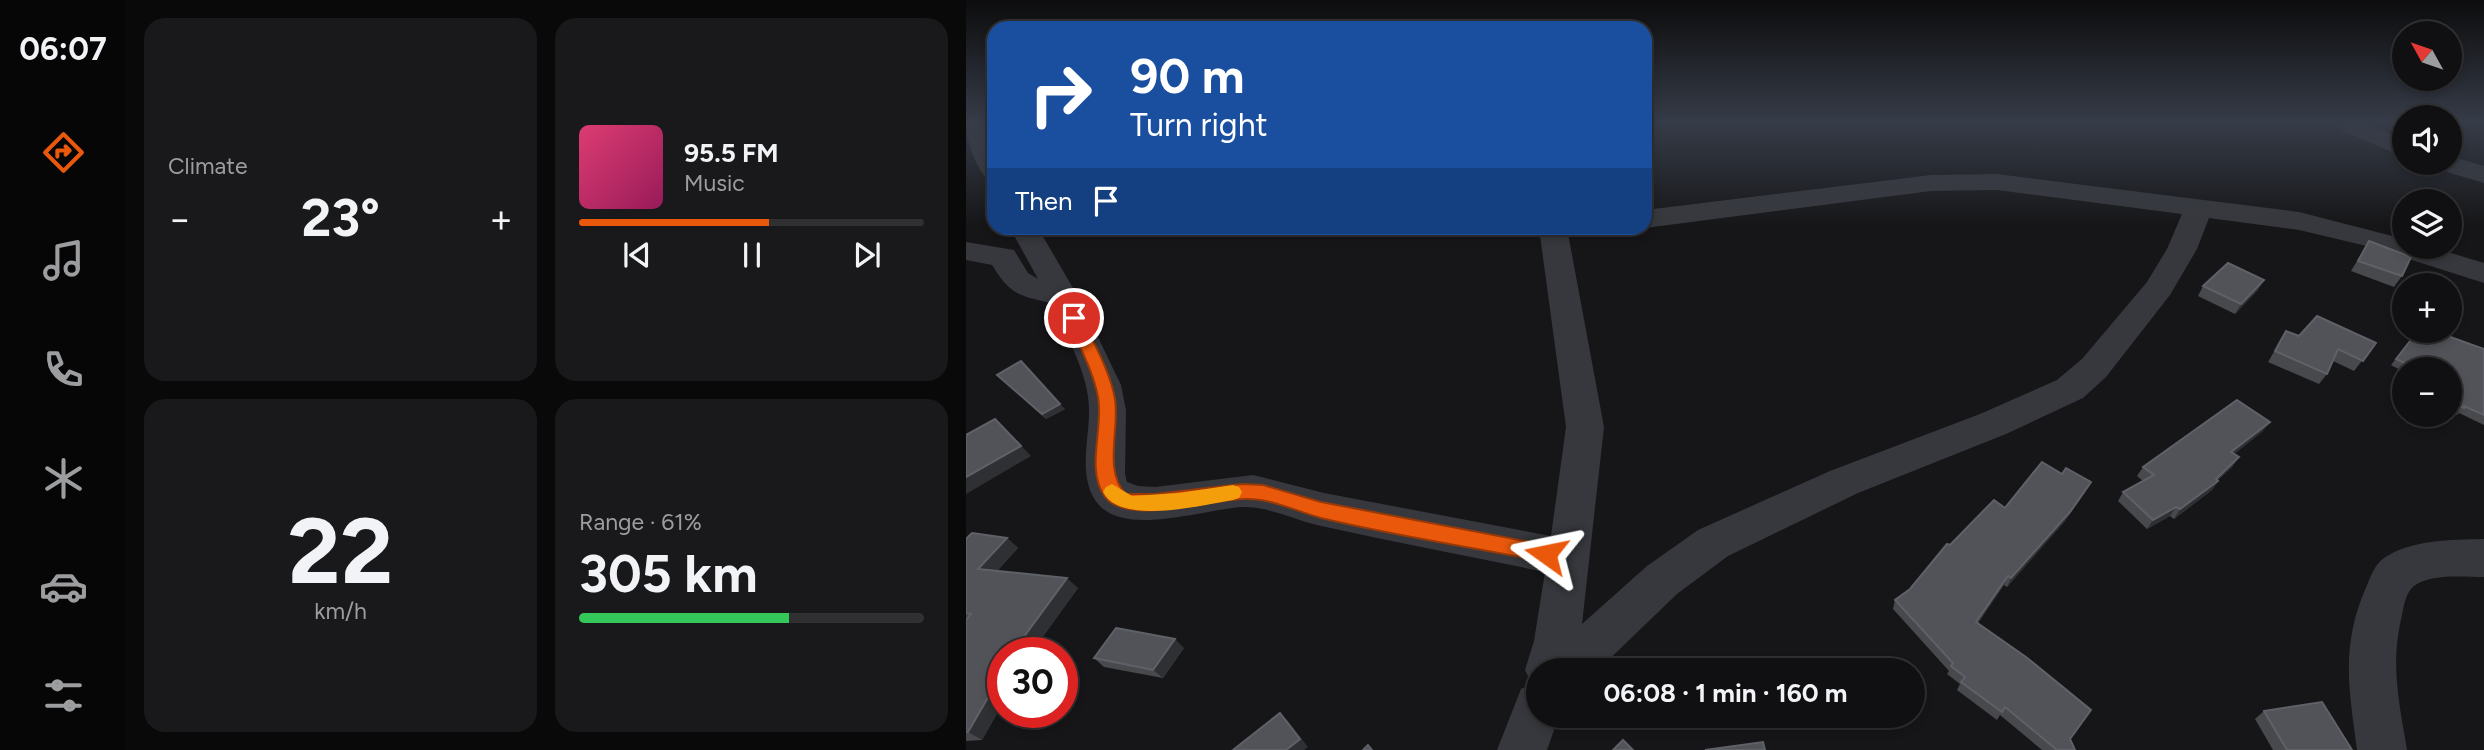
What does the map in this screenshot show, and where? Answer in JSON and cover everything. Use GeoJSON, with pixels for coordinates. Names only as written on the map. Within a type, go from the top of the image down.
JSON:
{"type":"FeatureCollection","features":[{"type":"Feature","properties":{"kind":"street"},"geometry":{"type":"LineString","coordinates":[[2462,168],[2484,175]]}},
{"type":"Feature","properties":{"kind":"street"},"geometry":{"type":"LineString","coordinates":[[1652,218],[1961,180],[2040,186],[2299,221],[2381,241],[2484,273]]}},
{"type":"Feature","properties":{"kind":"street"},"geometry":{"type":"LineString","coordinates":[[1578,658],[1662,580],[1713,543],[1844,482],[1993,424],[2070,389],[2094,368],[2135,321],[2159,288],[2182,249],[2199,208]]}},
{"type":"Feature","properties":{"kind":"street"},"geometry":{"type":"LineString","coordinates":[[1028,235],[1062,295],[1098,371],[1107,398],[1105,467],[1112,491],[1121,500],[1132,503],[1155,502],[1242,491],[1263,492],[1321,510],[1569,558]]}},
{"type":"Feature","properties":{"kind":"street"},"geometry":{"type":"LineString","coordinates":[[1552,658],[1569,558],[1585,427],[1554,235]]}},
{"type":"Feature","properties":{"kind":"street"},"geometry":{"type":"LineString","coordinates":[[966,251],[1003,257],[1017,280],[1026,287],[1062,295]]}},
{"type":"Feature","properties":{"kind":"street"},"geometry":{"type":"LineString","coordinates":[[2382,750],[2371,671],[2374,643],[2388,587],[2397,573],[2418,564],[2484,558]]}},
{"type":"Feature","properties":{"kind":"street"},"geometry":{"type":"LineString","coordinates":[[1521,750],[1530,728]]}},
{"type":"Feature","properties":{"kind":"building"},"geometry":{"type":"Polygon","coordinates":[[[2369,241],[2392,250],[2392,259],[2410,259],[2403,273],[2393,273],[2358,261],[2369,241]]]}},
{"type":"Feature","properties":{"kind":"building"},"geometry":{"type":"Polygon","coordinates":[[[2228,263],[2264,280],[2241,304],[2203,286],[2228,263]]]}},
{"type":"Feature","properties":{"kind":"building"},"geometry":{"type":"Polygon","coordinates":[[[2317,316],[2376,343],[2363,361],[2338,349],[2327,374],[2275,351],[2286,331],[2299,336],[2317,316]]]}},
{"type":"Feature","properties":{"kind":"building"},"geometry":{"type":"Polygon","coordinates":[[[2462,341],[2484,349],[2484,415],[2462,407],[2462,357],[2398,357],[2409,343],[2462,341]]]}},
{"type":"Feature","properties":{"kind":"building"},"geometry":{"type":"Polygon","coordinates":[[[1021,361],[1060,404],[1042,414],[997,375],[1021,361]]]}},
{"type":"Feature","properties":{"kind":"building"},"geometry":{"type":"Polygon","coordinates":[[[2237,400],[2270,422],[2231,452],[2239,457],[2216,479],[2218,481],[2180,509],[2176,507],[2153,520],[2123,492],[2154,475],[2143,467],[2237,400]]]}},
{"type":"Feature","properties":{"kind":"building"},"geometry":{"type":"Polygon","coordinates":[[[995,419],[1021,446],[966,477],[966,435],[995,419]]]}},
{"type":"Feature","properties":{"kind":"building"},"geometry":{"type":"Polygon","coordinates":[[[2042,462],[2062,474],[2066,468],[2091,482],[2070,512],[2011,578],[2008,576],[1976,622],[2026,657],[2091,710],[2070,739],[2075,750],[2057,750],[2005,707],[2002,712],[1961,682],[1965,677],[1951,666],[1953,663],[1895,600],[1910,589],[1947,544],[1950,545],[1994,500],[2005,508],[2042,462]]]}},
{"type":"Feature","properties":{"kind":"building"},"geometry":{"type":"Polygon","coordinates":[[[972,533],[1007,538],[978,569],[1067,578],[1024,637],[987,637],[987,699],[968,732],[966,620],[971,614],[966,613],[966,539],[972,533]]]}},
{"type":"Feature","properties":{"kind":"building"},"geometry":{"type":"Polygon","coordinates":[[[1116,628],[1175,639],[1153,670],[1094,658],[1116,628]]]}},
{"type":"Feature","properties":{"kind":"building"},"geometry":{"type":"Polygon","coordinates":[[[2322,702],[2352,750],[2287,750],[2264,711],[2322,702]]]}},
{"type":"Feature","properties":{"kind":"building"},"geometry":{"type":"Polygon","coordinates":[[[1280,713],[1300,739],[1286,750],[1233,750],[1280,713]]]}},
{"type":"Feature","properties":{"kind":"building"},"geometry":{"type":"Polygon","coordinates":[[[1623,740],[1633,750],[1613,750],[1623,740]]]}},
{"type":"Feature","properties":{"kind":"building"},"geometry":{"type":"Polygon","coordinates":[[[1763,742],[1765,750],[1705,750],[1763,742]]]}},
{"type":"Feature","properties":{"kind":"slow traffic"},"geometry":{"type":"LineString","coordinates":[[1112,492],[1121,500],[1132,503],[1179,500],[1233,492]]}},
{"type":"Feature","properties":{"kind":"route"},"geometry":{"type":"LineString","coordinates":[[1074,318],[1107,398],[1108,445],[1105,467],[1107,481],[1121,500],[1132,503],[1155,502],[1242,491],[1263,492],[1321,510],[1404,524],[1546,554]]}}]}
